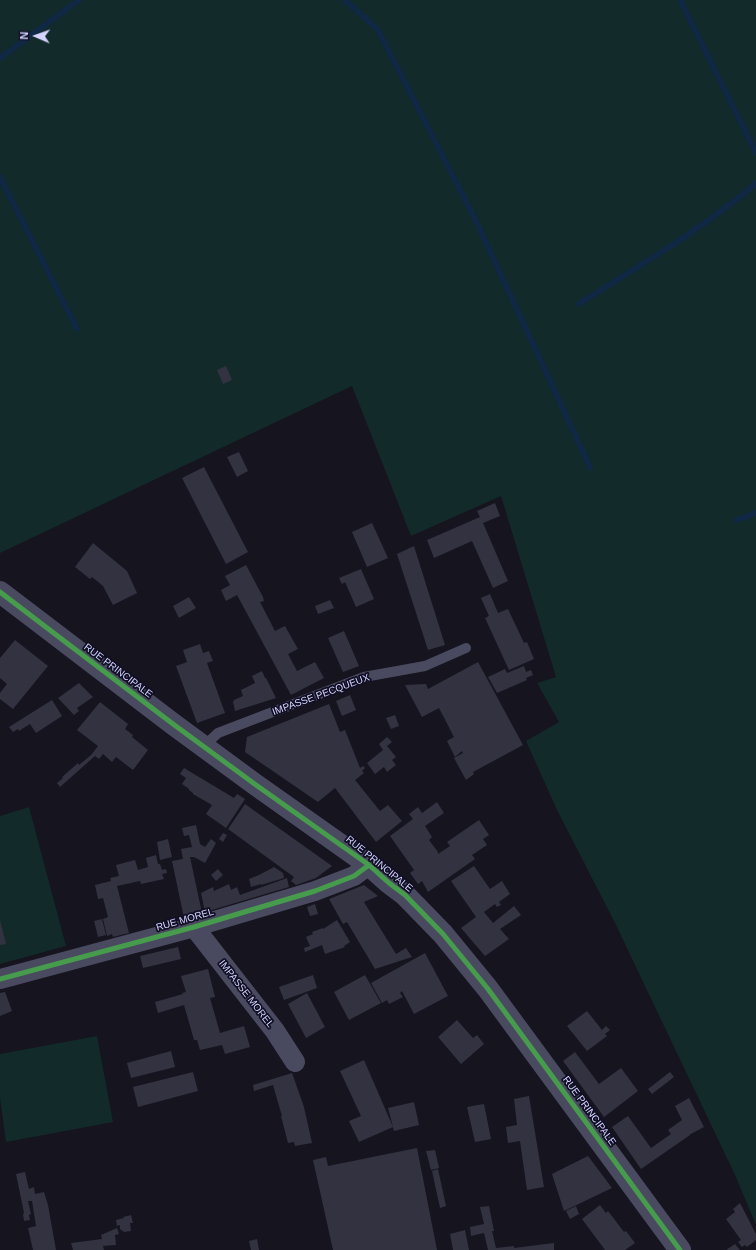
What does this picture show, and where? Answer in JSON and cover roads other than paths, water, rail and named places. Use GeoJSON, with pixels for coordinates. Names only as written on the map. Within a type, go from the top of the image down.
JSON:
{"type":"FeatureCollection","features":[{"type":"Feature","properties":{"kind":"street","name":"RUE PRINCIPALE"},"geometry":{"type":"LineString","coordinates":[[0,592],[204,746],[369,865],[405,895],[443,934],[476,973],[680,1250]]}},
{"type":"Feature","properties":{"kind":"street","name":"RUE MOREL"},"geometry":{"type":"LineString","coordinates":[[0,979],[194,927],[315,891],[354,876],[369,865]]}},
{"type":"Feature","properties":{"kind":"street","name":"IMPASSE MOREL"},"geometry":{"type":"LineString","coordinates":[[194,927],[275,1031],[295,1062]]}},
{"type":"Feature","properties":{"kind":"lane","name":"IMPASSE PECQUEUX"},"geometry":{"type":"LineString","coordinates":[[204,746],[218,733],[364,677],[425,666],[466,648]]}},
{"type":"Feature","properties":{"kind":"waterway"},"geometry":{"type":"LineString","coordinates":[[0,58],[79,0]]}},
{"type":"Feature","properties":{"kind":"waterway"},"geometry":{"type":"LineString","coordinates":[[345,0],[378,30],[476,221],[590,467]]}},
{"type":"Feature","properties":{"kind":"waterway"},"geometry":{"type":"LineString","coordinates":[[680,0],[756,153]]}},
{"type":"Feature","properties":{"kind":"waterway"},"geometry":{"type":"LineString","coordinates":[[0,177],[77,329]]}},
{"type":"Feature","properties":{"kind":"waterway"},"geometry":{"type":"LineString","coordinates":[[579,304],[674,244],[709,220],[756,183]]}},
{"type":"Feature","properties":{"kind":"waterway"},"geometry":{"type":"LineString","coordinates":[[737,520],[756,513]]}}]}
